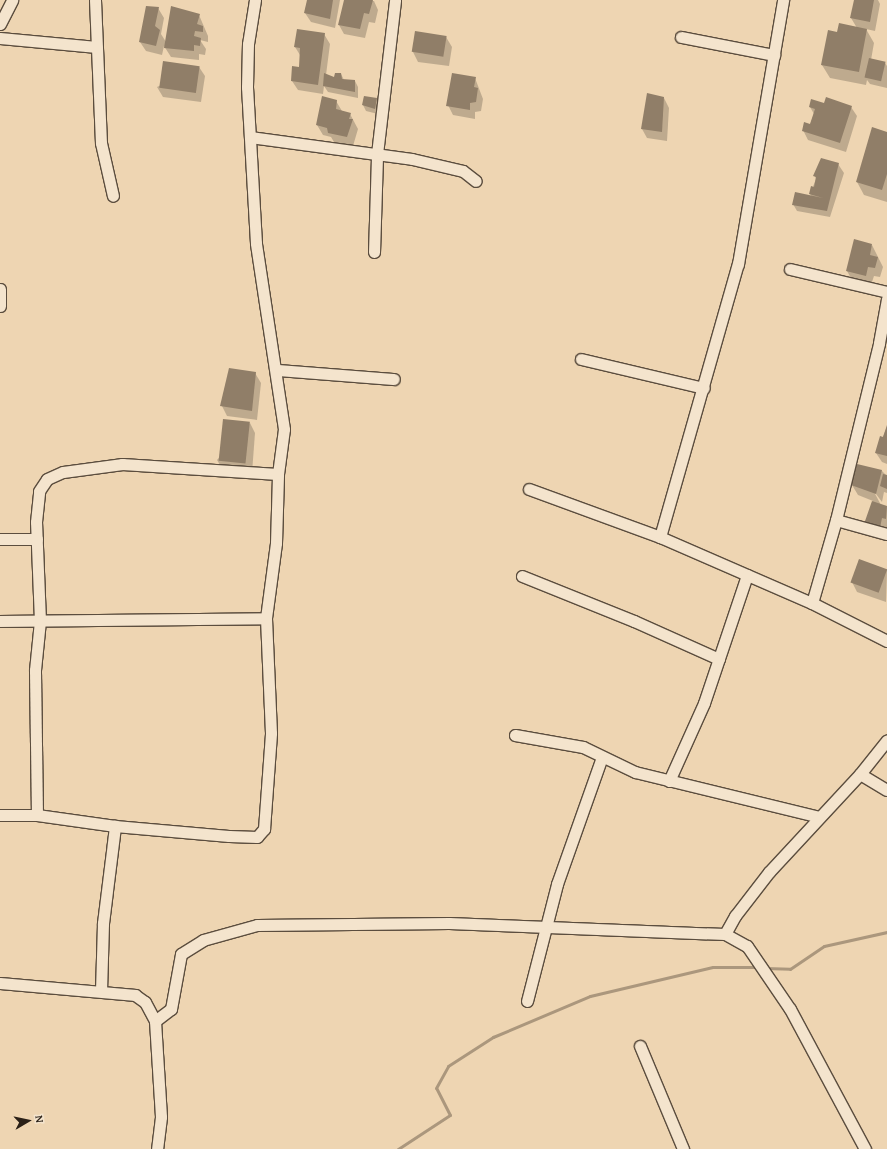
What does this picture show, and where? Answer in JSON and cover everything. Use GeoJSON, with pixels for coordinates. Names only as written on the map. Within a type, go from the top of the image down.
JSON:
{"type":"FeatureCollection","features":[{"type":"Feature","properties":{"kind":"street"},"geometry":{"type":"LineString","coordinates":[[0,24],[12,0]]}},
{"type":"Feature","properties":{"kind":"street"},"geometry":{"type":"LineString","coordinates":[[95,0],[102,143],[113,196]]}},
{"type":"Feature","properties":{"kind":"street"},"geometry":{"type":"LineString","coordinates":[[0,815],[37,815],[115,826],[229,836],[257,836],[262,834],[265,824],[271,733],[266,618],[276,543],[278,474],[284,429],[277,370],[256,242],[250,137],[248,44],[255,0]]}},
{"type":"Feature","properties":{"kind":"street"},"geometry":{"type":"LineString","coordinates":[[374,252],[377,154],[395,0]]}},
{"type":"Feature","properties":{"kind":"street"},"geometry":{"type":"LineString","coordinates":[[660,537],[704,388],[738,264],[783,0]]}},
{"type":"Feature","properties":{"kind":"street"},"geometry":{"type":"LineString","coordinates":[[681,37],[774,55]]}},
{"type":"Feature","properties":{"kind":"street"},"geometry":{"type":"LineString","coordinates":[[0,38],[97,47]]}},
{"type":"Feature","properties":{"kind":"street"},"geometry":{"type":"LineString","coordinates":[[250,137],[377,154],[463,171],[476,181]]}},
{"type":"Feature","properties":{"kind":"street"},"geometry":{"type":"LineString","coordinates":[[790,269],[887,292]]}},
{"type":"Feature","properties":{"kind":"street"},"geometry":{"type":"LineString","coordinates":[[0,289],[0,306]]}},
{"type":"Feature","properties":{"kind":"street"},"geometry":{"type":"LineString","coordinates":[[812,603],[836,520],[883,344],[887,299]]}},
{"type":"Feature","properties":{"kind":"street"},"geometry":{"type":"LineString","coordinates":[[582,359],[704,388]]}},
{"type":"Feature","properties":{"kind":"street"},"geometry":{"type":"LineString","coordinates":[[277,370],[394,379]]}},
{"type":"Feature","properties":{"kind":"street"},"geometry":{"type":"LineString","coordinates":[[37,815],[35,670],[40,621],[37,539],[39,491],[47,479],[63,472],[122,464],[157,464],[278,474]]}},
{"type":"Feature","properties":{"kind":"street"},"geometry":{"type":"LineString","coordinates":[[529,489],[660,537],[812,603],[887,641]]}},
{"type":"Feature","properties":{"kind":"street"},"geometry":{"type":"LineString","coordinates":[[836,520],[887,534]]}},
{"type":"Feature","properties":{"kind":"street"},"geometry":{"type":"LineString","coordinates":[[0,539],[37,539]]}},
{"type":"Feature","properties":{"kind":"street"},"geometry":{"type":"LineString","coordinates":[[669,781],[704,703],[747,574]]}},
{"type":"Feature","properties":{"kind":"street"},"geometry":{"type":"LineString","coordinates":[[522,576],[634,621],[719,659]]}},
{"type":"Feature","properties":{"kind":"street"},"geometry":{"type":"LineString","coordinates":[[0,621],[266,618]]}},
{"type":"Feature","properties":{"kind":"street"},"geometry":{"type":"LineString","coordinates":[[515,735],[583,747],[635,772],[819,817]]}},
{"type":"Feature","properties":{"kind":"street"},"geometry":{"type":"LineString","coordinates":[[726,934],[735,916],[769,872],[860,774],[887,740]]}},
{"type":"Feature","properties":{"kind":"street"},"geometry":{"type":"LineString","coordinates":[[527,1001],[569,846],[602,757]]}},
{"type":"Feature","properties":{"kind":"street"},"geometry":{"type":"LineString","coordinates":[[860,774],[887,790]]}},
{"type":"Feature","properties":{"kind":"street"},"geometry":{"type":"LineString","coordinates":[[101,991],[103,923],[115,826]]}},
{"type":"Feature","properties":{"kind":"street"},"geometry":{"type":"LineString","coordinates":[[155,1021],[171,1009],[181,954],[203,940],[257,925],[442,923],[726,934],[747,946],[790,1009],[866,1149]]}},
{"type":"Feature","properties":{"kind":"street"},"geometry":{"type":"LineString","coordinates":[[0,983],[135,995],[152,1009],[155,1021],[161,1117],[157,1149]]}},
{"type":"Feature","properties":{"kind":"street"},"geometry":{"type":"LineString","coordinates":[[640,1046],[683,1149]]}},
{"type":"Feature","properties":{"kind":"building"},"geometry":{"type":"Polygon","coordinates":[[[307,0],[333,0],[330,19],[304,13],[307,0]]]}},
{"type":"Feature","properties":{"kind":"building"},"geometry":{"type":"Polygon","coordinates":[[[344,0],[373,0],[369,14],[364,13],[360,29],[338,25],[344,0]]]}},
{"type":"Feature","properties":{"kind":"building"},"geometry":{"type":"Polygon","coordinates":[[[854,0],[874,0],[870,22],[850,18],[854,0]]]}},
{"type":"Feature","properties":{"kind":"building"},"geometry":{"type":"Polygon","coordinates":[[[146,6],[159,7],[155,26],[160,30],[156,46],[139,42],[146,6]]]}},
{"type":"Feature","properties":{"kind":"building"},"geometry":{"type":"Polygon","coordinates":[[[171,6],[200,14],[197,24],[203,26],[203,32],[195,31],[194,36],[201,38],[200,46],[194,45],[194,51],[164,48],[171,6]]]}},
{"type":"Feature","properties":{"kind":"building"},"geometry":{"type":"Polygon","coordinates":[[[839,23],[867,29],[859,72],[821,65],[828,30],[837,32],[839,23]]]}},
{"type":"Feature","properties":{"kind":"building"},"geometry":{"type":"Polygon","coordinates":[[[297,29],[325,33],[318,85],[291,81],[292,66],[299,67],[300,48],[294,47],[297,29]]]}},
{"type":"Feature","properties":{"kind":"building"},"geometry":{"type":"Polygon","coordinates":[[[415,31],[447,36],[443,57],[412,52],[415,31]]]}},
{"type":"Feature","properties":{"kind":"building"},"geometry":{"type":"Polygon","coordinates":[[[869,58],[886,62],[881,81],[865,77],[869,58]]]}},
{"type":"Feature","properties":{"kind":"building"},"geometry":{"type":"Polygon","coordinates":[[[163,61],[200,66],[196,93],[159,88],[163,61]]]}},
{"type":"Feature","properties":{"kind":"building"},"geometry":{"type":"Polygon","coordinates":[[[324,73],[334,77],[335,73],[341,73],[342,79],[355,80],[355,92],[323,86],[324,73]]]}},
{"type":"Feature","properties":{"kind":"building"},"geometry":{"type":"Polygon","coordinates":[[[452,73],[476,77],[474,87],[478,88],[476,102],[470,103],[470,110],[446,106],[452,73]]]}},
{"type":"Feature","properties":{"kind":"building"},"geometry":{"type":"Polygon","coordinates":[[[647,93],[664,97],[662,132],[641,129],[647,93]]]}},
{"type":"Feature","properties":{"kind":"building"},"geometry":{"type":"Polygon","coordinates":[[[322,96],[337,100],[336,109],[351,113],[349,119],[353,119],[347,137],[328,133],[327,128],[316,125],[322,96]]]}},
{"type":"Feature","properties":{"kind":"building"},"geometry":{"type":"Polygon","coordinates":[[[364,96],[377,98],[375,109],[362,105],[364,96]]]}},
{"type":"Feature","properties":{"kind":"building"},"geometry":{"type":"Polygon","coordinates":[[[826,97],[852,106],[840,143],[802,131],[804,122],[810,124],[815,109],[809,107],[811,99],[824,103],[826,97]]]}},
{"type":"Feature","properties":{"kind":"building"},"geometry":{"type":"Polygon","coordinates":[[[872,127],[887,132],[887,174],[882,190],[856,182],[872,127]]]}},
{"type":"Feature","properties":{"kind":"building"},"geometry":{"type":"Polygon","coordinates":[[[821,158],[839,163],[827,211],[792,205],[795,192],[823,198],[809,194],[811,186],[814,187],[816,177],[813,176],[821,158]]]}},
{"type":"Feature","properties":{"kind":"building"},"geometry":{"type":"Polygon","coordinates":[[[854,239],[872,244],[870,255],[878,257],[875,268],[868,267],[866,276],[846,271],[854,239]]]}},
{"type":"Feature","properties":{"kind":"building"},"geometry":{"type":"Polygon","coordinates":[[[229,368],[256,372],[252,411],[220,406],[229,368]]]}},
{"type":"Feature","properties":{"kind":"building"},"geometry":{"type":"Polygon","coordinates":[[[223,419],[250,422],[245,464],[219,461],[223,419]]]}},
{"type":"Feature","properties":{"kind":"building"},"geometry":{"type":"Polygon","coordinates":[[[887,425],[887,456],[875,453],[880,436],[883,437],[887,425]]]}},
{"type":"Feature","properties":{"kind":"building"},"geometry":{"type":"Polygon","coordinates":[[[857,464],[882,470],[876,494],[851,485],[857,464]]]}},
{"type":"Feature","properties":{"kind":"building"},"geometry":{"type":"Polygon","coordinates":[[[883,474],[887,475],[887,489],[880,486],[883,474]]]}},
{"type":"Feature","properties":{"kind":"building"},"geometry":{"type":"Polygon","coordinates":[[[872,501],[887,506],[886,519],[882,518],[880,528],[864,524],[872,501]]]}},
{"type":"Feature","properties":{"kind":"building"},"geometry":{"type":"Polygon","coordinates":[[[859,559],[887,569],[879,593],[850,582],[859,559]]]}},
{"type":"Feature","properties":{"kind":"waterway"},"geometry":{"type":"LineString","coordinates":[[765,968],[790,969],[824,946],[887,932]]}},
{"type":"Feature","properties":{"kind":"waterway"},"geometry":{"type":"LineString","coordinates":[[398,1149],[450,1115],[436,1088],[448,1066],[493,1037],[590,996],[713,967],[758,967]]}}]}
